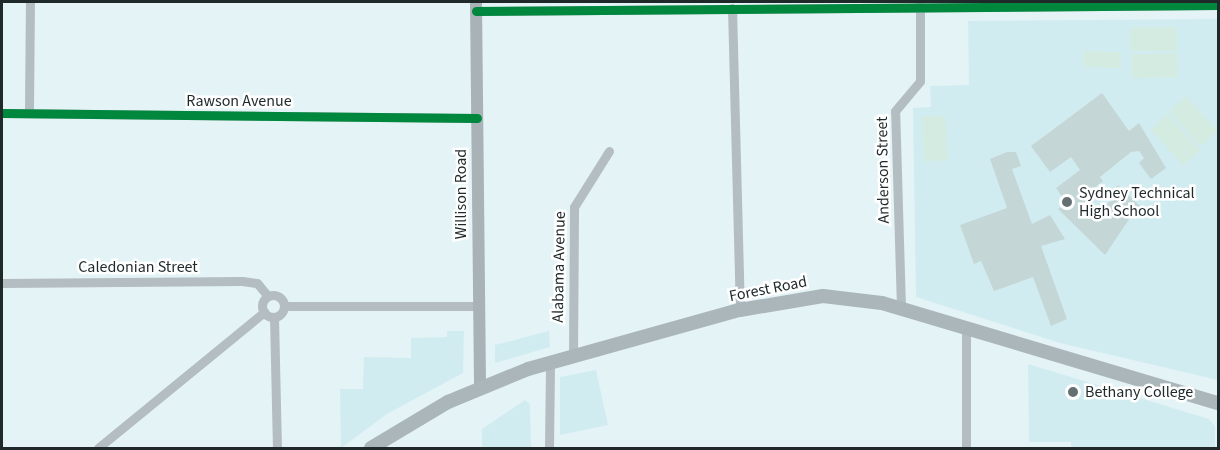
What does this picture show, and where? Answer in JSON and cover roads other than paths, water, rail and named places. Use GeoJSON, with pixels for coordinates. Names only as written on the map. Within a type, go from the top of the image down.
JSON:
{"type":"FeatureCollection","features":[{"type":"Feature","properties":{"kind":"main road","name":"Willison Road"},"geometry":{"type":"LineString","coordinates":[[476,6],[477,306],[480,387]]}},
{"type":"Feature","properties":{"kind":"main road","name":"Forest Road"},"geometry":{"type":"LineString","coordinates":[[371,448],[480,387],[550,363],[740,310],[823,296],[901,308],[1218,403]]}},
{"type":"Feature","properties":{"kind":"street"},"geometry":{"type":"LineString","coordinates":[[29,110],[30,2]]}},
{"type":"Feature","properties":{"kind":"street"},"geometry":{"type":"LineString","coordinates":[[476,6],[639,5],[732,8],[795,4],[1108,2],[1218,5]]}},
{"type":"Feature","properties":{"kind":"street","name":"Anderson Street"},"geometry":{"type":"LineString","coordinates":[[901,308],[895,111],[920,81],[920,5]]}},
{"type":"Feature","properties":{"kind":"street"},"geometry":{"type":"LineString","coordinates":[[732,8],[738,163],[740,310]]}},
{"type":"Feature","properties":{"kind":"street","name":"Rawson Avenue"},"geometry":{"type":"LineString","coordinates":[[2,113],[29,110],[50,117],[477,118]]}},
{"type":"Feature","properties":{"kind":"street","name":"Alabama Avenue"},"geometry":{"type":"LineString","coordinates":[[573,357],[574,207],[609,151]]}},
{"type":"Feature","properties":{"kind":"street","name":"Caledonian Street"},"geometry":{"type":"LineString","coordinates":[[2,283],[249,281],[268,296]]}},
{"type":"Feature","properties":{"kind":"street"},"geometry":{"type":"LineString","coordinates":[[274,317],[264,312],[262,305],[268,296],[279,297],[284,306]]}},
{"type":"Feature","properties":{"kind":"street"},"geometry":{"type":"LineString","coordinates":[[277,448],[274,317],[284,306],[477,306]]}},
{"type":"Feature","properties":{"kind":"street"},"geometry":{"type":"LineString","coordinates":[[98,448],[264,312]]}},
{"type":"Feature","properties":{"kind":"street"},"geometry":{"type":"LineString","coordinates":[[966,329],[966,448]]}},
{"type":"Feature","properties":{"kind":"street"},"geometry":{"type":"LineString","coordinates":[[549,448],[550,363]]}},
{"type":"Feature","properties":{"kind":"place","name":"Sydney Technical High School"},"geometry":{"type":"Point","coordinates":[1067,202]}},
{"type":"Feature","properties":{"kind":"place","name":"Bethany College"},"geometry":{"type":"Point","coordinates":[1073,392]}}]}
